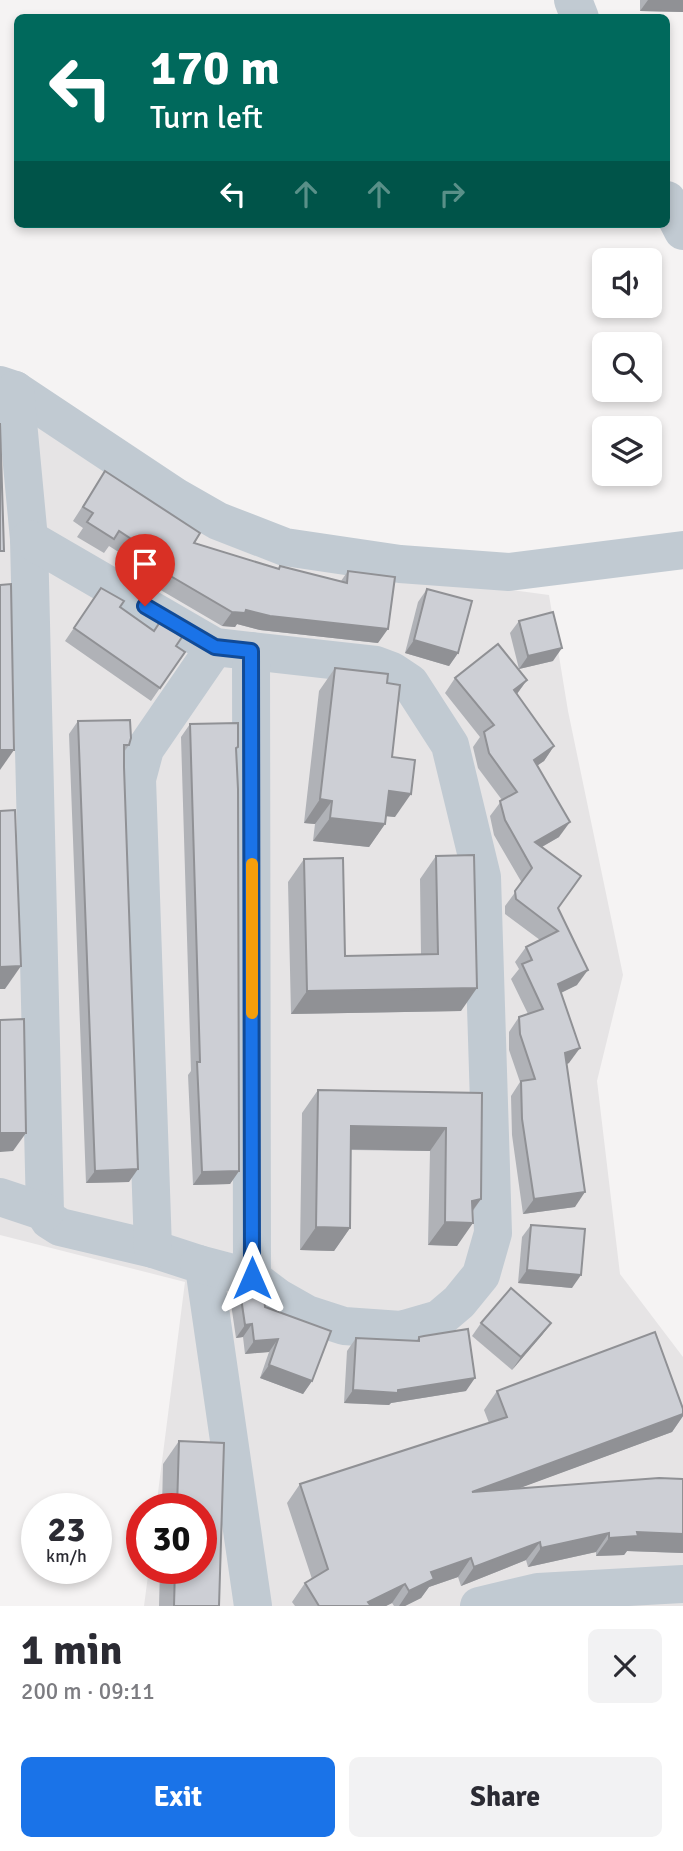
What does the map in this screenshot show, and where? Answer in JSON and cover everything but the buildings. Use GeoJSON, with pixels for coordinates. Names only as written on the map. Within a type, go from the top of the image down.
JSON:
{"type":"FeatureCollection","features":[{"type":"Feature","properties":{"kind":"street"},"geometry":{"type":"LineString","coordinates":[[670,206],[683,231]]}},
{"type":"Feature","properties":{"kind":"street"},"geometry":{"type":"LineString","coordinates":[[8,387],[29,539],[45,1212],[49,1220],[60,1227],[153,1249],[252,1278],[276,1297],[307,1314],[344,1326],[401,1329],[439,1319],[481,1275],[493,1233],[482,877],[450,745],[420,695],[392,671],[376,666],[233,649],[29,539]]}},
{"type":"Feature","properties":{"kind":"street"},"geometry":{"type":"LineString","coordinates":[[8,387],[176,497],[218,521],[285,547],[400,564],[509,572],[683,550]]}},
{"type":"Feature","properties":{"kind":"street"},"geometry":{"type":"LineString","coordinates":[[153,1249],[137,779],[145,748],[233,649]]}},
{"type":"Feature","properties":{"kind":"street"},"geometry":{"type":"LineString","coordinates":[[233,649],[252,1278]]}},
{"type":"Feature","properties":{"kind":"street"},"geometry":{"type":"LineString","coordinates":[[0,1197],[45,1212]]}},
{"type":"Feature","properties":{"kind":"street"},"geometry":{"type":"LineString","coordinates":[[199,1264],[209,1288],[253,1606]]}},
{"type":"Feature","properties":{"kind":"street"},"geometry":{"type":"LineString","coordinates":[[479,1606],[538,1592],[683,1584]]}},
{"type":"Feature","properties":{"kind":"shaded area"},"geometry":{"type":"Polygon","coordinates":[[[0,397],[266,557],[549,595],[568,711],[623,975],[597,1081],[620,1274],[683,1357],[683,1606],[144,1606],[147,1584],[217,1584],[217,1493],[158,1493],[185,1282],[0,1235],[0,397]]]}},
{"type":"Feature","properties":{"kind":"slow traffic"},"geometry":{"type":"LineString","coordinates":[[252,864],[252,1013]]}},
{"type":"Feature","properties":{"kind":"route"},"geometry":{"type":"LineString","coordinates":[[145,606],[215,647],[251,651],[252,1278]]}}]}
